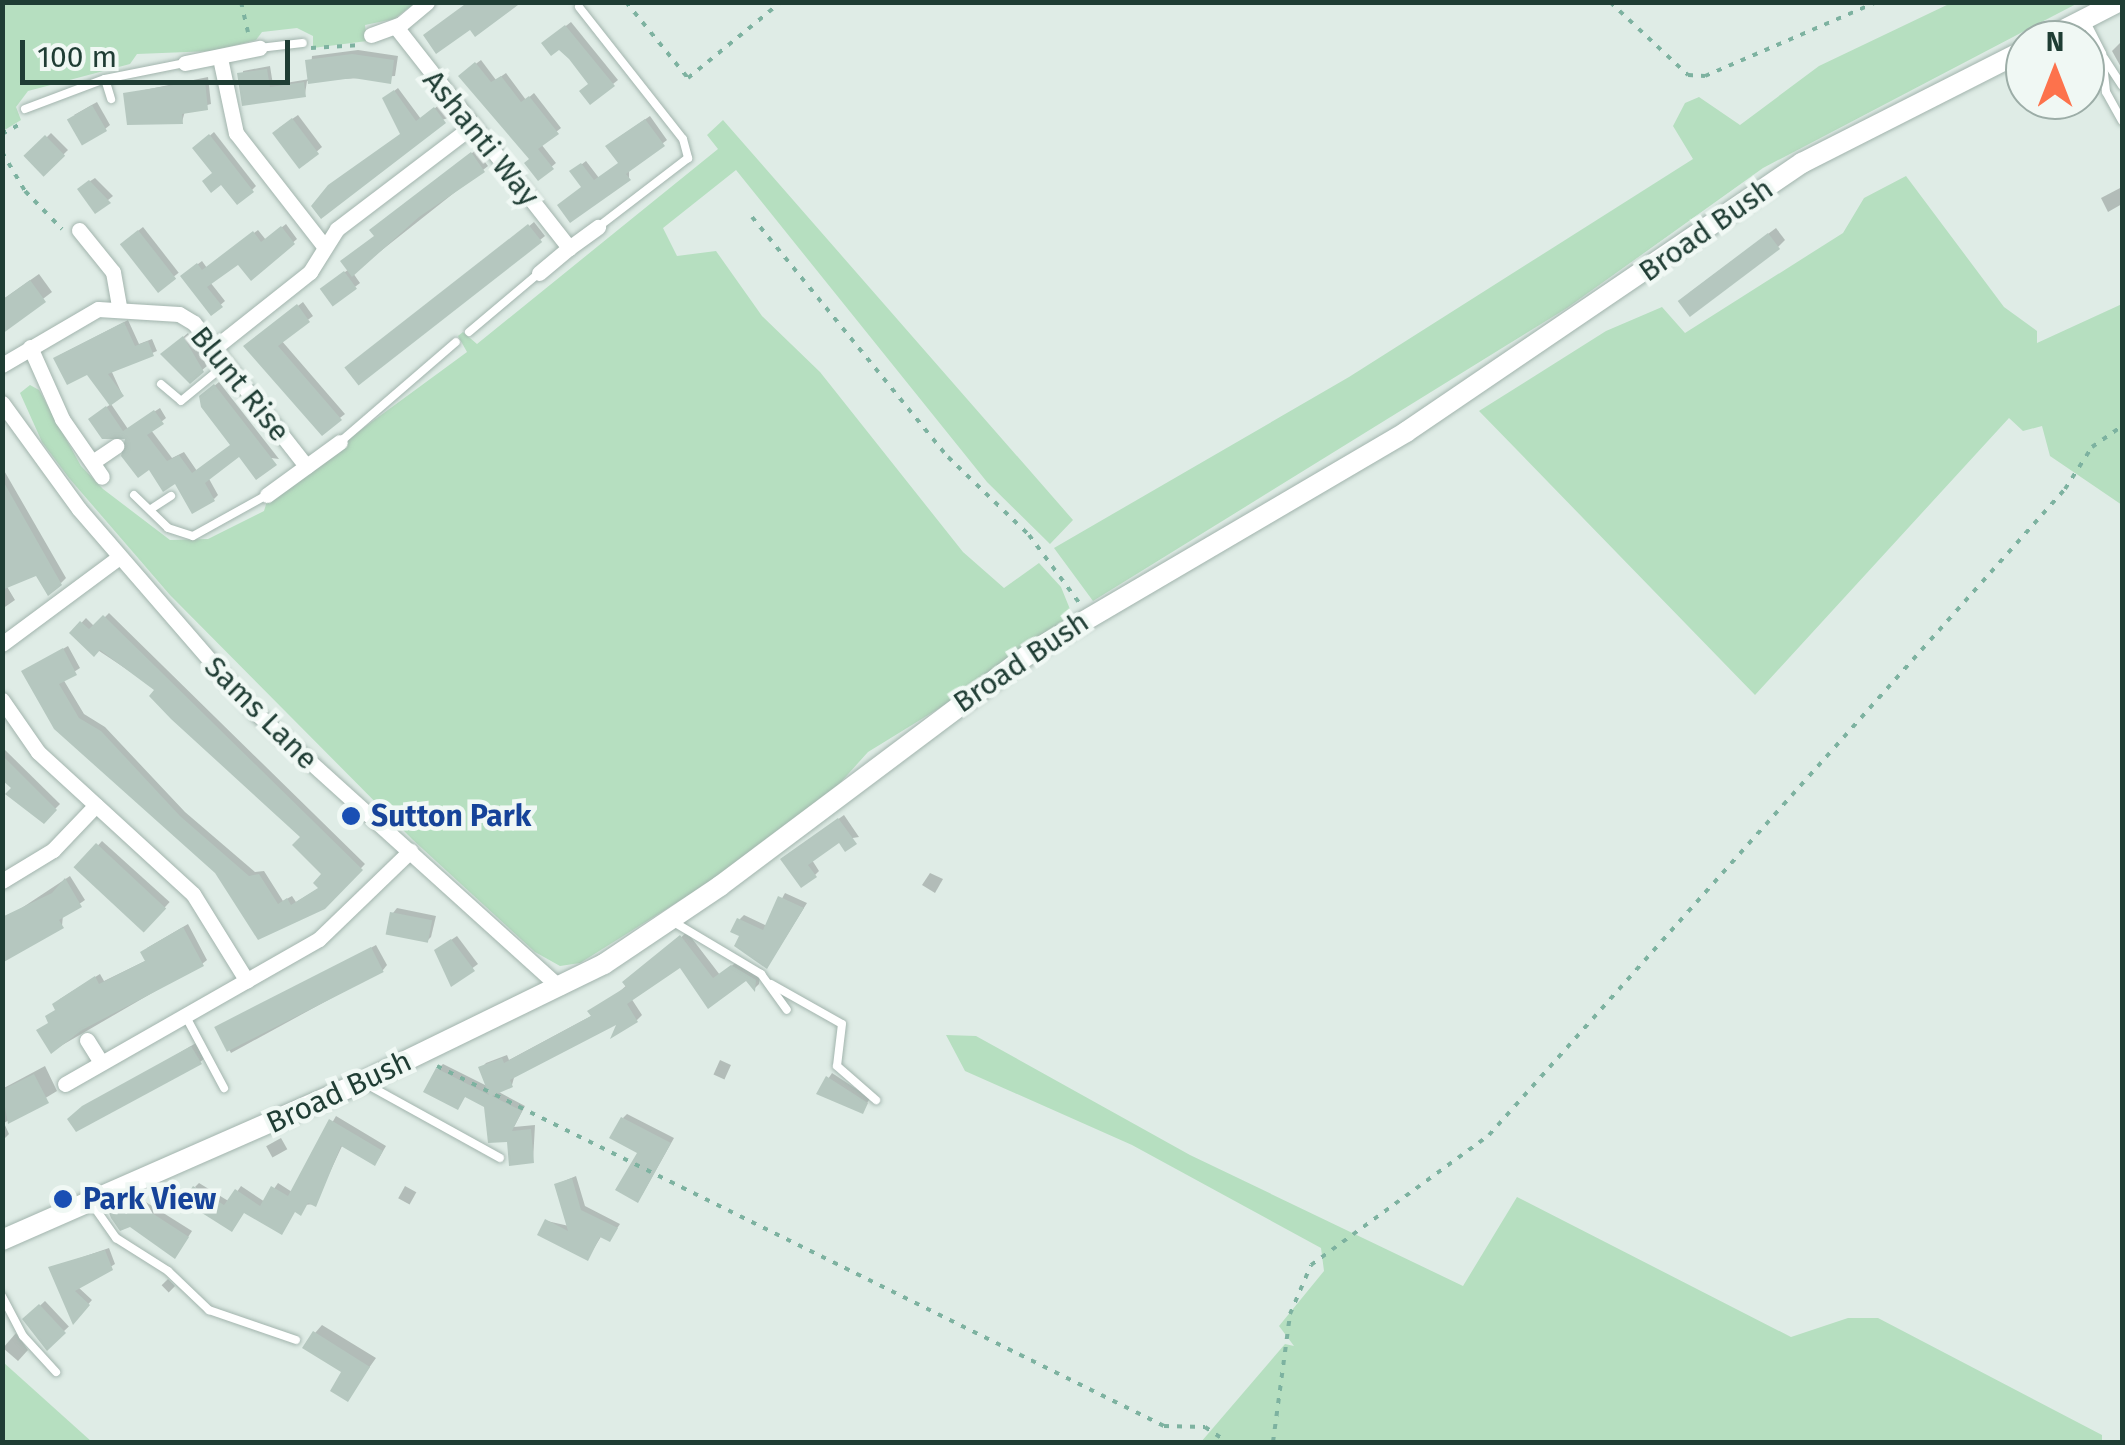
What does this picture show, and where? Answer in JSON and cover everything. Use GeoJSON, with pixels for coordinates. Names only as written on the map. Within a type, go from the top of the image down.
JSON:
{"type":"FeatureCollection","features":[{"type":"Feature","properties":{"kind":"main road"},"geometry":{"type":"LineString","coordinates":[[2085,20],[2118,2]]}},
{"type":"Feature","properties":{"kind":"main road","name":"Broad Bush"},"geometry":{"type":"LineString","coordinates":[[2,1240],[92,1204],[362,1082],[559,988],[672,921],[939,717],[1088,616],[1406,432],[1802,162],[2005,60]]}},
{"type":"Feature","properties":{"kind":"street"},"geometry":{"type":"LineString","coordinates":[[371,34],[396,27],[428,2]]}},
{"type":"Feature","properties":{"kind":"street","name":"Ashanti Way"},"geometry":{"type":"LineString","coordinates":[[396,27],[569,248]]}},
{"type":"Feature","properties":{"kind":"street"},"geometry":{"type":"LineString","coordinates":[[185,63],[255,49]]}},
{"type":"Feature","properties":{"kind":"street"},"geometry":{"type":"LineString","coordinates":[[220,58],[236,133],[324,246]]}},
{"type":"Feature","properties":{"kind":"street"},"geometry":{"type":"LineString","coordinates":[[214,348],[310,272],[324,246],[346,222],[472,126]]}},
{"type":"Feature","properties":{"kind":"street"},"geometry":{"type":"LineString","coordinates":[[538,274],[598,228]]}},
{"type":"Feature","properties":{"kind":"street"},"geometry":{"type":"LineString","coordinates":[[79,230],[112,272],[119,307]]}},
{"type":"Feature","properties":{"kind":"street","name":"Blunt Rise"},"geometry":{"type":"LineString","coordinates":[[2,365],[82,315],[119,307],[187,318],[306,466]]}},
{"type":"Feature","properties":{"kind":"street"},"geometry":{"type":"LineString","coordinates":[[30,347],[62,420],[94,461],[102,478]]}},
{"type":"Feature","properties":{"kind":"street","name":"Sams Lane"},"geometry":{"type":"LineString","coordinates":[[2,403],[119,557],[256,713],[559,988]]}},
{"type":"Feature","properties":{"kind":"street","name":"Blunt Rise"},"geometry":{"type":"LineString","coordinates":[[267,495],[340,442]]}},
{"type":"Feature","properties":{"kind":"street"},"geometry":{"type":"LineString","coordinates":[[94,461],[116,446]]}},
{"type":"Feature","properties":{"kind":"street"},"geometry":{"type":"LineString","coordinates":[[2,644],[119,557]]}},
{"type":"Feature","properties":{"kind":"street"},"geometry":{"type":"LineString","coordinates":[[2,700],[38,752],[194,894],[247,980]]}},
{"type":"Feature","properties":{"kind":"street"},"geometry":{"type":"LineString","coordinates":[[2,881],[52,850],[96,805]]}},
{"type":"Feature","properties":{"kind":"street"},"geometry":{"type":"LineString","coordinates":[[64,1084],[336,927],[410,851]]}},
{"type":"Feature","properties":{"kind":"street"},"geometry":{"type":"LineString","coordinates":[[88,1040],[101,1062]]}},
{"type":"Feature","properties":{"kind":"lane"},"geometry":{"type":"LineString","coordinates":[[579,7],[682,138],[688,158],[598,228]]}},
{"type":"Feature","properties":{"kind":"lane"},"geometry":{"type":"LineString","coordinates":[[255,49],[303,42]]}},
{"type":"Feature","properties":{"kind":"lane"},"geometry":{"type":"LineString","coordinates":[[2105,59],[2122,86]]}},
{"type":"Feature","properties":{"kind":"lane"},"geometry":{"type":"LineString","coordinates":[[25,109],[105,80],[185,63]]}},
{"type":"Feature","properties":{"kind":"lane"},"geometry":{"type":"LineString","coordinates":[[105,80],[110,99]]}},
{"type":"Feature","properties":{"kind":"lane"},"geometry":{"type":"LineString","coordinates":[[2105,82],[2122,121]]}},
{"type":"Feature","properties":{"kind":"lane"},"geometry":{"type":"LineString","coordinates":[[469,332],[538,274]]}},
{"type":"Feature","properties":{"kind":"lane","name":"Blunt Rise"},"geometry":{"type":"LineString","coordinates":[[340,442],[456,342]]}},
{"type":"Feature","properties":{"kind":"lane"},"geometry":{"type":"LineString","coordinates":[[161,384],[180,401],[226,364]]}},
{"type":"Feature","properties":{"kind":"lane","name":"Blunt Rise"},"geometry":{"type":"LineString","coordinates":[[134,494],[168,528],[193,536],[267,495]]}},
{"type":"Feature","properties":{"kind":"lane"},"geometry":{"type":"LineString","coordinates":[[151,509],[171,496]]}},
{"type":"Feature","properties":{"kind":"lane"},"geometry":{"type":"LineString","coordinates":[[672,921],[842,1024],[837,1066],[876,1100]]}},
{"type":"Feature","properties":{"kind":"lane"},"geometry":{"type":"LineString","coordinates":[[771,984],[787,1010]]}},
{"type":"Feature","properties":{"kind":"lane"},"geometry":{"type":"LineString","coordinates":[[185,1015],[224,1088]]}},
{"type":"Feature","properties":{"kind":"lane"},"geometry":{"type":"LineString","coordinates":[[362,1082],[500,1158]]}},
{"type":"Feature","properties":{"kind":"lane"},"geometry":{"type":"LineString","coordinates":[[92,1204],[116,1238],[168,1270],[210,1310],[296,1340]]}},
{"type":"Feature","properties":{"kind":"lane"},"geometry":{"type":"LineString","coordinates":[[2,1296],[23,1336],[56,1372]]}},
{"type":"Feature","properties":{"kind":"path"},"geometry":{"type":"LineString","coordinates":[[241,2],[255,49]]}},
{"type":"Feature","properties":{"kind":"path"},"geometry":{"type":"LineString","coordinates":[[626,2],[688,78],[780,2]]}},
{"type":"Feature","properties":{"kind":"path"},"geometry":{"type":"LineString","coordinates":[[1610,2],[1688,75],[1705,76],[1877,2]]}},
{"type":"Feature","properties":{"kind":"path"},"geometry":{"type":"LineString","coordinates":[[303,42],[316,50],[372,43],[371,34]]}},
{"type":"Feature","properties":{"kind":"path"},"geometry":{"type":"LineString","coordinates":[[2,134],[28,120],[25,109]]}},
{"type":"Feature","properties":{"kind":"path"},"geometry":{"type":"LineString","coordinates":[[2,152],[35,202],[67,234],[79,230]]}},
{"type":"Feature","properties":{"kind":"path"},"geometry":{"type":"LineString","coordinates":[[752,217],[948,457],[1051,561],[1088,616]]}},
{"type":"Feature","properties":{"kind":"path"},"geometry":{"type":"LineString","coordinates":[[1274,1442],[1290,1314],[1311,1265],[1489,1134],[2065,489],[2092,447],[2122,426]]}},
{"type":"Feature","properties":{"kind":"path"},"geometry":{"type":"LineString","coordinates":[[422,1054],[1164,1426],[1205,1427],[1226,1442]]}},
{"type":"Feature","properties":{"kind":"green space"},"geometry":{"type":"Polygon","coordinates":[[[3,3],[415,3],[394,19],[365,25],[367,41],[313,48],[313,36],[297,28],[262,32],[256,40],[212,51],[137,54],[130,64],[28,91],[16,107],[21,120],[3,131],[3,3]]]}},
{"type":"Feature","properties":{"kind":"green space"},"geometry":{"type":"Polygon","coordinates":[[[1951,3],[2078,3],[2046,20],[2005,20],[2005,41],[1763,168],[1567,308],[1093,601],[1054,548],[1349,377],[1693,159],[1673,126],[1685,103],[1699,97],[1740,125],[1819,66],[1951,3]]]}},
{"type":"Feature","properties":{"kind":"green space"},"geometry":{"type":"Polygon","coordinates":[[[723,120],[1073,520],[1050,544],[987,482],[736,170],[663,228],[677,256],[716,251],[762,316],[820,372],[963,552],[1004,588],[1039,563],[1061,587],[1076,624],[868,752],[804,823],[580,963],[560,966],[535,952],[412,839],[170,595],[42,442],[20,393],[30,385],[39,390],[81,466],[103,489],[170,540],[208,539],[264,511],[268,498],[467,352],[458,336],[463,332],[477,344],[718,149],[707,135],[723,120]]]}},
{"type":"Feature","properties":{"kind":"green space"},"geometry":{"type":"Polygon","coordinates":[[[1906,176],[2004,307],[2037,331],[2037,343],[2122,304],[2122,505],[2050,456],[2042,426],[2023,431],[2009,418],[1755,695],[1479,411],[1606,331],[1662,307],[1685,333],[1843,233],[1864,198],[1906,176]]]}},
{"type":"Feature","properties":{"kind":"green space"},"geometry":{"type":"Polygon","coordinates":[[[946,1035],[976,1036],[1190,1155],[1463,1286],[1517,1197],[1791,1337],[1848,1318],[1878,1318],[2102,1435],[2102,1442],[1201,1442],[1285,1344],[1294,1346],[1279,1326],[1324,1271],[1321,1248],[1132,1145],[965,1071],[946,1035]]]}},
{"type":"Feature","properties":{"kind":"green space"},"geometry":{"type":"Polygon","coordinates":[[[3,1362],[92,1442],[3,1442],[3,1362]]]}},
{"type":"Feature","properties":{"kind":"building"},"geometry":{"type":"Polygon","coordinates":[[[468,2],[522,2],[475,37],[470,30],[436,54],[423,35],[468,2]]]}},
{"type":"Feature","properties":{"kind":"building"},"geometry":{"type":"Polygon","coordinates":[[[565,25],[615,86],[590,105],[579,91],[588,84],[569,59],[559,50],[551,56],[541,43],[565,25]]]}},
{"type":"Feature","properties":{"kind":"building"},"geometry":{"type":"Polygon","coordinates":[[[352,54],[394,60],[391,84],[353,78],[308,84],[305,60],[352,54]]]}},
{"type":"Feature","properties":{"kind":"building"},"geometry":{"type":"Polygon","coordinates":[[[475,62],[491,82],[501,76],[521,102],[529,96],[559,134],[538,149],[554,169],[538,181],[524,163],[529,159],[458,76],[475,62]]]}},
{"type":"Feature","properties":{"kind":"building"},"geometry":{"type":"Polygon","coordinates":[[[267,69],[270,87],[304,82],[306,97],[242,106],[237,73],[267,69]]]}},
{"type":"Feature","properties":{"kind":"building"},"geometry":{"type":"Polygon","coordinates":[[[205,80],[208,110],[182,114],[183,124],[127,125],[123,93],[205,80]]]}},
{"type":"Feature","properties":{"kind":"building"},"geometry":{"type":"Polygon","coordinates":[[[394,90],[416,121],[434,107],[446,123],[321,219],[311,206],[328,185],[400,134],[382,98],[394,90]]]}},
{"type":"Feature","properties":{"kind":"building"},"geometry":{"type":"Polygon","coordinates":[[[92,105],[107,131],[82,145],[67,120],[92,105]]]}},
{"type":"Feature","properties":{"kind":"building"},"geometry":{"type":"Polygon","coordinates":[[[292,118],[319,154],[299,169],[272,133],[292,118]]]}},
{"type":"Feature","properties":{"kind":"building"},"geometry":{"type":"Polygon","coordinates":[[[645,119],[665,146],[626,174],[631,180],[570,223],[557,205],[581,187],[569,171],[581,163],[594,180],[618,163],[605,146],[645,119]]]}},
{"type":"Feature","properties":{"kind":"building"},"geometry":{"type":"Polygon","coordinates":[[[209,134],[254,192],[237,205],[221,185],[211,193],[202,181],[212,173],[192,148],[209,134]]]}},
{"type":"Feature","properties":{"kind":"building"},"geometry":{"type":"Polygon","coordinates":[[[45,135],[65,156],[44,177],[23,156],[45,135]]]}},
{"type":"Feature","properties":{"kind":"building"},"geometry":{"type":"Polygon","coordinates":[[[471,152],[485,172],[419,217],[352,277],[340,261],[374,236],[369,230],[471,152]]]}},
{"type":"Feature","properties":{"kind":"building"},"geometry":{"type":"Polygon","coordinates":[[[89,180],[111,203],[95,214],[77,189],[89,180]]]}},
{"type":"Feature","properties":{"kind":"building"},"geometry":{"type":"Polygon","coordinates":[[[528,224],[542,242],[359,386],[344,367],[528,224]]]}},
{"type":"Feature","properties":{"kind":"building"},"geometry":{"type":"Polygon","coordinates":[[[281,226],[295,244],[251,281],[238,265],[207,287],[223,307],[211,316],[180,276],[197,263],[202,270],[253,231],[261,242],[281,226]]]}},
{"type":"Feature","properties":{"kind":"building"},"geometry":{"type":"Polygon","coordinates":[[[138,230],[176,279],[158,293],[120,244],[138,230]]]}},
{"type":"Feature","properties":{"kind":"building"},"geometry":{"type":"Polygon","coordinates":[[[1768,233],[1780,249],[1690,317],[1678,301],[1768,233]]]}},
{"type":"Feature","properties":{"kind":"building"},"geometry":{"type":"Polygon","coordinates":[[[344,271],[357,289],[333,306],[320,289],[344,271]]]}},
{"type":"Feature","properties":{"kind":"building"},"geometry":{"type":"Polygon","coordinates":[[[30,280],[46,302],[2,334],[2,300],[30,280]]]}},
{"type":"Feature","properties":{"kind":"building"},"geometry":{"type":"Polygon","coordinates":[[[297,304],[310,322],[278,346],[342,420],[322,436],[243,346],[297,304]]]}},
{"type":"Feature","properties":{"kind":"building"},"geometry":{"type":"Polygon","coordinates":[[[124,322],[135,346],[148,341],[154,356],[108,374],[124,396],[110,406],[87,375],[67,385],[53,358],[124,322]]]}},
{"type":"Feature","properties":{"kind":"building"},"geometry":{"type":"Polygon","coordinates":[[[183,336],[204,372],[190,384],[160,354],[183,336]]]}},
{"type":"Feature","properties":{"kind":"building"},"geometry":{"type":"Polygon","coordinates":[[[214,384],[277,465],[256,480],[239,457],[205,483],[215,501],[192,514],[175,484],[163,492],[149,470],[138,478],[121,456],[125,439],[102,439],[88,419],[106,406],[123,431],[154,410],[164,424],[147,435],[167,461],[179,455],[192,473],[230,445],[201,407],[199,396],[214,384]]]}},
{"type":"Feature","properties":{"kind":"building"},"geometry":{"type":"Polygon","coordinates":[[[2,479],[62,585],[48,596],[36,576],[2,590],[2,479]]]}},
{"type":"Feature","properties":{"kind":"building"},"geometry":{"type":"Polygon","coordinates":[[[103,615],[363,870],[325,909],[258,940],[215,873],[54,729],[21,671],[63,648],[77,675],[59,684],[79,718],[101,731],[180,816],[249,876],[259,874],[278,904],[287,898],[291,905],[318,888],[313,883],[321,874],[292,845],[300,837],[171,719],[149,696],[154,690],[100,650],[94,657],[69,633],[80,621],[89,629],[103,615]]]}},
{"type":"Feature","properties":{"kind":"building"},"geometry":{"type":"Polygon","coordinates":[[[2,755],[57,810],[44,824],[5,794],[11,788],[2,780],[2,755]]]}},
{"type":"Feature","properties":{"kind":"building"},"geometry":{"type":"Polygon","coordinates":[[[838,818],[857,844],[845,852],[839,843],[808,865],[817,877],[801,888],[780,859],[838,818]]]}},
{"type":"Feature","properties":{"kind":"building"},"geometry":{"type":"Polygon","coordinates":[[[96,843],[166,908],[144,933],[73,867],[96,843]]]}},
{"type":"Feature","properties":{"kind":"building"},"geometry":{"type":"Polygon","coordinates":[[[65,878],[82,907],[59,920],[64,928],[2,963],[2,917],[52,893],[65,878]]]}},
{"type":"Feature","properties":{"kind":"building"},"geometry":{"type":"Polygon","coordinates":[[[778,896],[804,908],[767,969],[734,946],[739,936],[730,932],[737,918],[763,930],[778,896]]]}},
{"type":"Feature","properties":{"kind":"building"},"geometry":{"type":"Polygon","coordinates":[[[390,912],[432,920],[428,943],[386,935],[390,912]]]}},
{"type":"Feature","properties":{"kind":"building"},"geometry":{"type":"Polygon","coordinates":[[[183,927],[204,966],[82,1030],[51,1054],[36,1030],[48,1023],[45,1016],[55,1010],[52,1004],[95,976],[99,984],[145,961],[140,952],[183,927]]]}},
{"type":"Feature","properties":{"kind":"building"},"geometry":{"type":"Polygon","coordinates":[[[680,935],[713,978],[731,965],[756,980],[755,992],[746,981],[708,1009],[680,968],[627,1004],[638,1022],[610,1039],[616,1025],[510,1080],[513,1087],[492,1096],[522,1111],[512,1131],[531,1129],[534,1163],[509,1166],[507,1142],[488,1143],[484,1107],[465,1097],[458,1110],[423,1092],[436,1068],[489,1095],[478,1067],[502,1058],[504,1063],[591,1016],[587,1011],[626,987],[622,982],[680,935]]]}},
{"type":"Feature","properties":{"kind":"building"},"geometry":{"type":"Polygon","coordinates":[[[451,939],[475,971],[451,987],[434,950],[451,939]]]}},
{"type":"Feature","properties":{"kind":"building"},"geometry":{"type":"Polygon","coordinates":[[[371,947],[384,972],[227,1052],[214,1027],[371,947]]]}},
{"type":"Feature","properties":{"kind":"building"},"geometry":{"type":"Polygon","coordinates":[[[191,1046],[202,1064],[76,1132],[67,1119],[82,1106],[191,1046]]]}},
{"type":"Feature","properties":{"kind":"building"},"geometry":{"type":"Polygon","coordinates":[[[34,1074],[49,1103],[8,1124],[2,1090],[34,1074]]]}},
{"type":"Feature","properties":{"kind":"building"},"geometry":{"type":"Polygon","coordinates":[[[826,1076],[868,1103],[863,1114],[816,1094],[826,1076]]]}},
{"type":"Feature","properties":{"kind":"building"},"geometry":{"type":"Polygon","coordinates":[[[621,1117],[671,1143],[638,1203],[615,1190],[637,1153],[609,1138],[621,1117]]]}},
{"type":"Feature","properties":{"kind":"building"},"geometry":{"type":"Polygon","coordinates":[[[329,1119],[383,1151],[375,1166],[341,1146],[316,1207],[308,1203],[301,1216],[295,1212],[282,1235],[244,1213],[232,1232],[183,1201],[193,1186],[224,1205],[235,1189],[260,1206],[271,1186],[288,1196],[329,1119]]]}},
{"type":"Feature","properties":{"kind":"building"},"geometry":{"type":"Polygon","coordinates":[[[572,1178],[581,1210],[618,1228],[610,1242],[600,1237],[588,1261],[537,1235],[545,1219],[568,1231],[554,1184],[572,1178]]]}},
{"type":"Feature","properties":{"kind":"building"},"geometry":{"type":"Polygon","coordinates":[[[135,1202],[189,1237],[175,1259],[130,1227],[120,1231],[109,1213],[135,1202]]]}},
{"type":"Feature","properties":{"kind":"building"},"geometry":{"type":"Polygon","coordinates":[[[105,1250],[113,1270],[75,1291],[90,1305],[73,1325],[48,1267],[105,1250]]]}},
{"type":"Feature","properties":{"kind":"building"},"geometry":{"type":"Polygon","coordinates":[[[39,1304],[66,1333],[47,1351],[22,1319],[39,1304]]]}},
{"type":"Feature","properties":{"kind":"building"},"geometry":{"type":"Polygon","coordinates":[[[313,1331],[370,1367],[348,1402],[330,1391],[341,1372],[302,1348],[313,1331]]]}},
{"type":"Feature","properties":{"kind":"place","name":"Sutton Park"},"geometry":{"type":"Point","coordinates":[351,816]}},
{"type":"Feature","properties":{"kind":"place","name":"Park View"},"geometry":{"type":"Point","coordinates":[63,1199]}}]}
